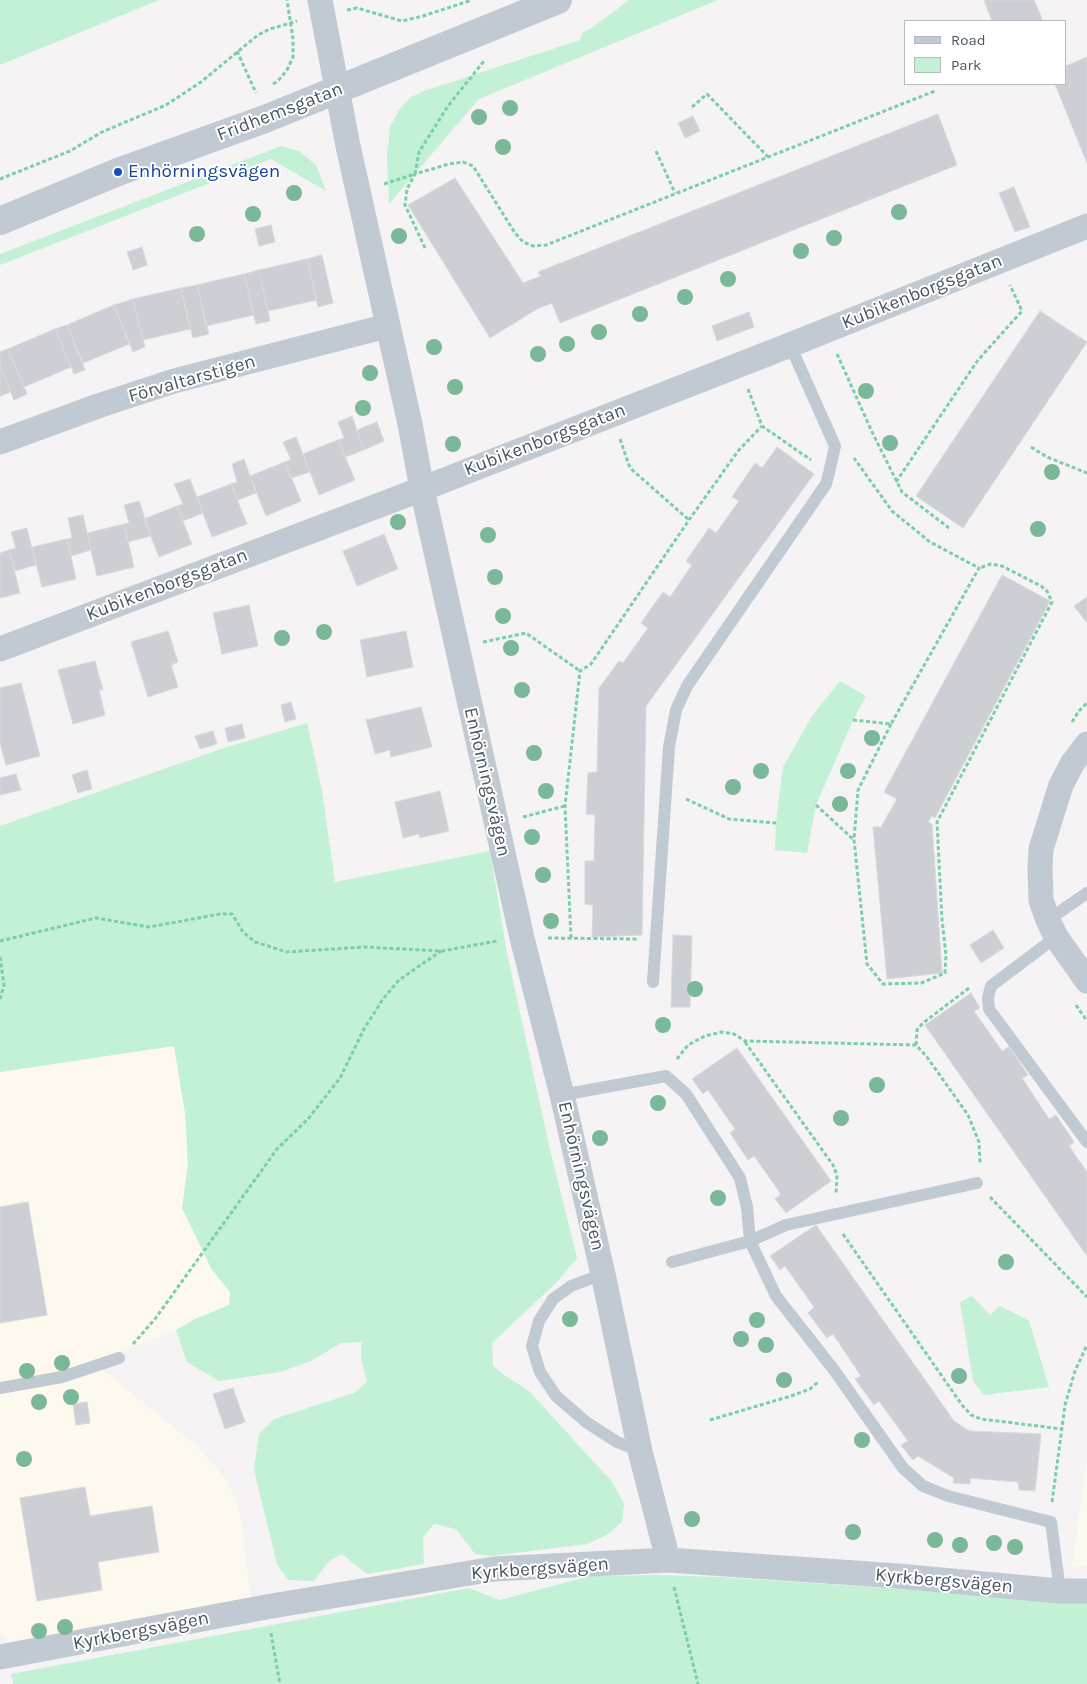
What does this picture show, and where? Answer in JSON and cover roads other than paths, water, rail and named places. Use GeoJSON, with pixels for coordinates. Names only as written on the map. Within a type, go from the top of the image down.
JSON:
{"type":"FeatureCollection","features":[{"type":"Feature","properties":{"kind":"street","name":"Fridhemsgatan"},"geometry":{"type":"LineString","coordinates":[[0,221],[118,172],[265,119],[558,0]]}},
{"type":"Feature","properties":{"kind":"street","name":"Enhörningsvägen"},"geometry":{"type":"LineString","coordinates":[[322,8],[348,146],[522,938],[562,1095],[603,1274],[640,1450],[668,1560]]}},
{"type":"Feature","properties":{"kind":"street","name":"Kubikenborgsgatan"},"geometry":{"type":"LineString","coordinates":[[0,648],[422,488],[790,345],[1087,226]]}},
{"type":"Feature","properties":{"kind":"street","name":"Förvaltarstigen"},"geometry":{"type":"LineString","coordinates":[[0,442],[98,406],[174,381],[387,326]]}},
{"type":"Feature","properties":{"kind":"street"},"geometry":{"type":"LineString","coordinates":[[1087,744],[1072,764],[1061,785],[1041,849],[1041,900],[1052,928],[1087,981]]}},
{"type":"Feature","properties":{"kind":"street","name":"Kyrkbergsvägen"},"geometry":{"type":"LineString","coordinates":[[0,1658],[266,1607],[494,1569],[668,1560],[898,1576],[1060,1591],[1087,1591]]}},
{"type":"Feature","properties":{"kind":"lane"},"geometry":{"type":"LineString","coordinates":[[652,982],[669,747],[676,710],[687,686],[826,484],[830,474],[835,446],[790,345]]}},
{"type":"Feature","properties":{"kind":"lane"},"geometry":{"type":"LineString","coordinates":[[1087,893],[989,990],[989,1009],[1087,1142]]}},
{"type":"Feature","properties":{"kind":"lane"},"geometry":{"type":"LineString","coordinates":[[562,1095],[666,1076],[686,1094],[740,1178],[747,1207],[750,1241],[776,1296],[834,1370],[903,1468],[923,1486],[948,1496],[1051,1522],[1060,1591]]}},
{"type":"Feature","properties":{"kind":"lane"},"geometry":{"type":"LineString","coordinates":[[672,1262],[750,1241],[786,1225],[978,1183]]}},
{"type":"Feature","properties":{"kind":"lane"},"geometry":{"type":"LineString","coordinates":[[603,1274],[571,1286],[552,1299],[539,1321],[532,1346],[540,1372],[556,1396],[586,1422],[617,1442],[640,1450]]}},
{"type":"Feature","properties":{"kind":"lane"},"geometry":{"type":"LineString","coordinates":[[0,1388],[62,1377],[120,1358]]}},
{"type":"Feature","properties":{"kind":"place","name":"Enhörningsvägen"},"geometry":{"type":"Point","coordinates":[118,172]}}]}
